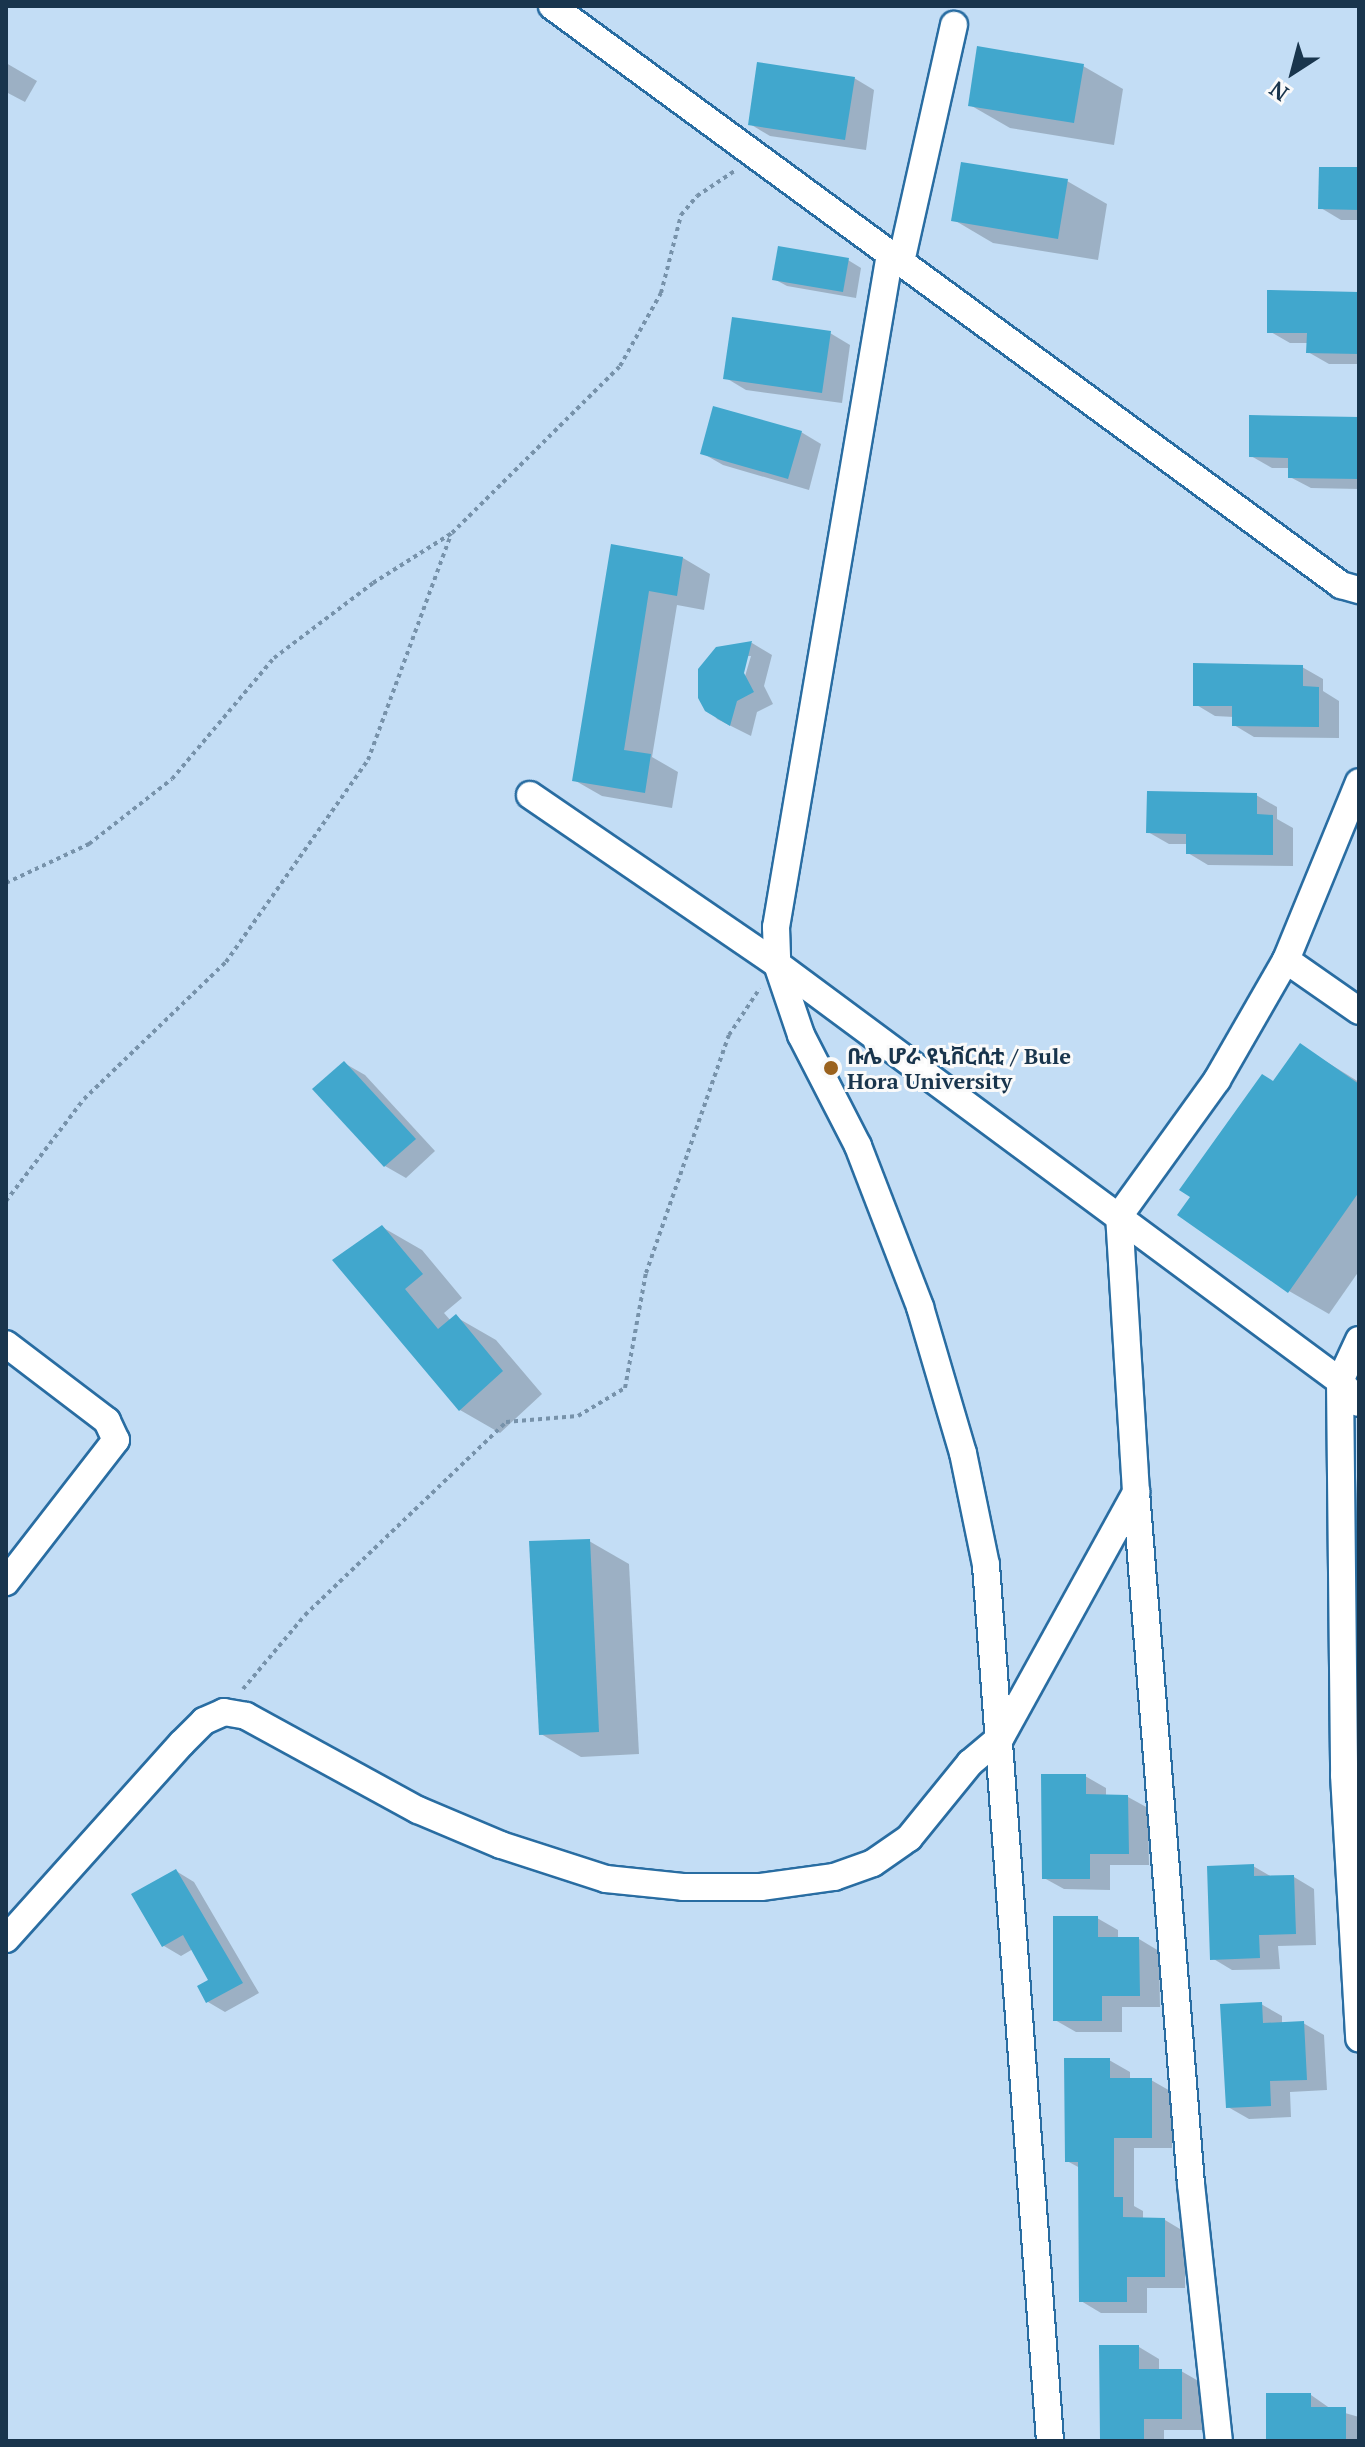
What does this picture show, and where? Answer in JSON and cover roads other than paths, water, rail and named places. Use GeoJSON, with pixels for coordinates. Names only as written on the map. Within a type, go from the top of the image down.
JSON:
{"type":"FeatureCollection","features":[{"type":"Feature","properties":{"kind":"street"},"geometry":{"type":"LineString","coordinates":[[552,6],[1341,585],[1359,590]]}},
{"type":"Feature","properties":{"kind":"street"},"geometry":{"type":"LineString","coordinates":[[954,25],[895,258],[776,927],[777,964],[801,1035],[858,1146],[920,1307],[958,1438],[986,1565],[1001,1737],[1050,2441]]}},
{"type":"Feature","properties":{"kind":"street"},"geometry":{"type":"LineString","coordinates":[[1219,2441],[1191,2184],[1136,1492],[1119,1216],[1217,1080],[1286,960],[1359,782]]}},
{"type":"Feature","properties":{"kind":"street"},"geometry":{"type":"LineString","coordinates":[[530,795],[777,964],[1340,1381],[1359,1403]]}},
{"type":"Feature","properties":{"kind":"street"},"geometry":{"type":"LineString","coordinates":[[1286,960],[1359,1011]]}},
{"type":"Feature","properties":{"kind":"street"},"geometry":{"type":"LineString","coordinates":[[1359,1340],[1340,1381],[1344,1775],[1359,2039]]}},
{"type":"Feature","properties":{"kind":"street"},"geometry":{"type":"LineString","coordinates":[[6,1344],[107,1421],[116,1440],[6,1582]]}},
{"type":"Feature","properties":{"kind":"street"},"geometry":{"type":"LineString","coordinates":[[6,1939],[182,1743],[204,1721],[224,1712],[246,1716],[418,1810],[501,1845],[606,1879],[683,1887],[761,1887],[834,1877],[873,1863],[909,1838],[970,1763],[1001,1737],[1136,1492]]}},
{"type":"Feature","properties":{"kind":"place","name":"ቡሌ ሆራ ዩኒቨርሲቲ / Bule Hora University"},"geometry":{"type":"Point","coordinates":[831,1068]}}]}
